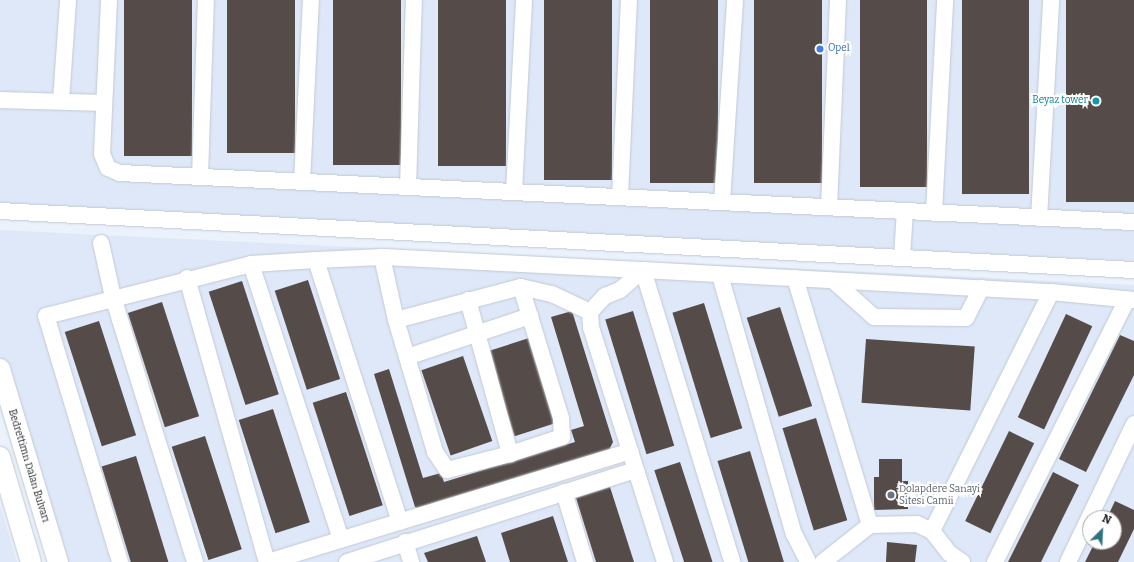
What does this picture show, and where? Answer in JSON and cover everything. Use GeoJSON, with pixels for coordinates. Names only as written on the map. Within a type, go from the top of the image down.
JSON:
{"type":"FeatureCollection","features":[{"type":"Feature","properties":{"kind":"main road","name":"Bedrettimn Dalan Bulvarı"},"geometry":{"type":"LineString","coordinates":[[0,369],[58,562]]}},
{"type":"Feature","properties":{"kind":"main road"},"geometry":{"type":"LineString","coordinates":[[0,457],[31,562]]}},
{"type":"Feature","properties":{"kind":"street"},"geometry":{"type":"LineString","coordinates":[[61,101],[68,0]]}},
{"type":"Feature","properties":{"kind":"street"},"geometry":{"type":"LineString","coordinates":[[109,0],[102,154],[108,168],[120,173],[1134,222]]}},
{"type":"Feature","properties":{"kind":"street"},"geometry":{"type":"LineString","coordinates":[[200,177],[206,0]]}},
{"type":"Feature","properties":{"kind":"street"},"geometry":{"type":"LineString","coordinates":[[302,182],[311,0]]}},
{"type":"Feature","properties":{"kind":"street"},"geometry":{"type":"LineString","coordinates":[[408,187],[414,0]]}},
{"type":"Feature","properties":{"kind":"street"},"geometry":{"type":"LineString","coordinates":[[514,192],[524,0]]}},
{"type":"Feature","properties":{"kind":"street"},"geometry":{"type":"LineString","coordinates":[[620,197],[629,0]]}},
{"type":"Feature","properties":{"kind":"street"},"geometry":{"type":"LineString","coordinates":[[722,202],[735,0]]}},
{"type":"Feature","properties":{"kind":"street"},"geometry":{"type":"LineString","coordinates":[[829,208],[838,0]]}},
{"type":"Feature","properties":{"kind":"street"},"geometry":{"type":"LineString","coordinates":[[934,213],[945,0]]}},
{"type":"Feature","properties":{"kind":"street"},"geometry":{"type":"LineString","coordinates":[[1039,218],[1051,0]]}},
{"type":"Feature","properties":{"kind":"street"},"geometry":{"type":"LineString","coordinates":[[0,100],[104,103]]}},
{"type":"Feature","properties":{"kind":"street"},"geometry":{"type":"LineString","coordinates":[[0,211],[902,256],[1134,270]]}},
{"type":"Feature","properties":{"kind":"street"},"geometry":{"type":"LineString","coordinates":[[902,256],[905,211]]}},
{"type":"Feature","properties":{"kind":"street"},"geometry":{"type":"LineString","coordinates":[[101,243],[112,298],[195,562]]}},
{"type":"Feature","properties":{"kind":"street"},"geometry":{"type":"LineString","coordinates":[[120,562],[46,316],[187,278],[251,264],[382,257],[794,278],[836,283],[1051,292],[1131,300],[995,562]]}},
{"type":"Feature","properties":{"kind":"street"},"geometry":{"type":"LineString","coordinates":[[382,257],[396,320],[435,452],[447,470],[510,454],[562,437],[561,418],[521,287]]}},
{"type":"Feature","properties":{"kind":"street"},"geometry":{"type":"LineString","coordinates":[[316,260],[400,522]]}},
{"type":"Feature","properties":{"kind":"street"},"geometry":{"type":"LineString","coordinates":[[251,264],[341,540]]}},
{"type":"Feature","properties":{"kind":"street"},"geometry":{"type":"LineString","coordinates":[[643,270],[620,290],[605,296],[590,312],[591,327],[665,562]]}},
{"type":"Feature","properties":{"kind":"street"},"geometry":{"type":"LineString","coordinates":[[643,270],[732,562]]}},
{"type":"Feature","properties":{"kind":"street"},"geometry":{"type":"LineString","coordinates":[[720,275],[794,534],[808,562]]}},
{"type":"Feature","properties":{"kind":"street"},"geometry":{"type":"LineString","coordinates":[[187,278],[268,562],[630,451]]}},
{"type":"Feature","properties":{"kind":"street"},"geometry":{"type":"LineString","coordinates":[[794,278],[870,525]]}},
{"type":"Feature","properties":{"kind":"street"},"geometry":{"type":"LineString","coordinates":[[836,283],[874,317],[966,318],[981,288]]}},
{"type":"Feature","properties":{"kind":"street"},"geometry":{"type":"LineString","coordinates":[[396,320],[521,287],[552,294],[590,312]]}},
{"type":"Feature","properties":{"kind":"street"},"geometry":{"type":"LineString","coordinates":[[932,531],[1051,292]]}},
{"type":"Feature","properties":{"kind":"street"},"geometry":{"type":"LineString","coordinates":[[468,300],[510,454]]}},
{"type":"Feature","properties":{"kind":"street"},"geometry":{"type":"LineString","coordinates":[[407,357],[530,316]]}},
{"type":"Feature","properties":{"kind":"street"},"geometry":{"type":"LineString","coordinates":[[1068,562],[1134,424]]}},
{"type":"Feature","properties":{"kind":"street"},"geometry":{"type":"LineString","coordinates":[[347,562],[405,542],[636,470]]}},
{"type":"Feature","properties":{"kind":"street"},"geometry":{"type":"LineString","coordinates":[[564,492],[584,562]]}},
{"type":"Feature","properties":{"kind":"street"},"geometry":{"type":"LineString","coordinates":[[823,562],[870,525],[917,524],[932,531],[948,557],[962,562]]}},
{"type":"Feature","properties":{"kind":"street"},"geometry":{"type":"LineString","coordinates":[[405,542],[411,562]]}},
{"type":"Feature","properties":{"kind":"shaded area"},"geometry":{"type":"Polygon","coordinates":[[[0,0],[1134,0],[1134,261],[0,206],[0,0]]]}},
{"type":"Feature","properties":{"kind":"shaded area"},"geometry":{"type":"Polygon","coordinates":[[[0,230],[1134,285],[1134,562],[63,562],[0,356],[0,230]]]}},
{"type":"Feature","properties":{"kind":"shaded area"},"geometry":{"type":"Polygon","coordinates":[[[0,505],[17,562],[0,562],[0,505]]]}},
{"type":"Feature","properties":{"kind":"building"},"geometry":{"type":"Polygon","coordinates":[[[124,0],[192,0],[192,156],[124,156],[124,0]]]}},
{"type":"Feature","properties":{"kind":"building"},"geometry":{"type":"Polygon","coordinates":[[[227,0],[295,0],[295,153],[227,153],[227,0]]]}},
{"type":"Feature","properties":{"kind":"building"},"geometry":{"type":"Polygon","coordinates":[[[333,0],[401,0],[401,165],[333,165],[333,0]]]}},
{"type":"Feature","properties":{"kind":"building"},"geometry":{"type":"Polygon","coordinates":[[[438,0],[506,0],[506,166],[438,166],[438,0]]]}},
{"type":"Feature","properties":{"kind":"building"},"geometry":{"type":"Polygon","coordinates":[[[544,0],[612,0],[612,180],[544,180],[544,0]]]}},
{"type":"Feature","properties":{"kind":"building"},"geometry":{"type":"Polygon","coordinates":[[[650,0],[718,0],[718,183],[650,183],[650,0]]]}},
{"type":"Feature","properties":{"kind":"building"},"geometry":{"type":"Polygon","coordinates":[[[754,0],[822,0],[822,183],[754,183],[754,0]]]}},
{"type":"Feature","properties":{"kind":"building"},"geometry":{"type":"Polygon","coordinates":[[[860,0],[927,0],[927,187],[860,187],[860,0]]]}},
{"type":"Feature","properties":{"kind":"building"},"geometry":{"type":"Polygon","coordinates":[[[962,0],[1029,0],[1029,194],[962,194],[962,0]]]}},
{"type":"Feature","properties":{"kind":"building","name":"Beyaz tower"},"geometry":{"type":"Polygon","coordinates":[[[1066,0],[1134,0],[1134,202],[1066,202],[1066,0]]]}},
{"type":"Feature","properties":{"kind":"building"},"geometry":{"type":"Polygon","coordinates":[[[308,280],[340,379],[307,390],[275,291],[308,280]]]}},
{"type":"Feature","properties":{"kind":"building"},"geometry":{"type":"Polygon","coordinates":[[[242,281],[279,394],[245,405],[209,292],[242,281]]]}},
{"type":"Feature","properties":{"kind":"building"},"geometry":{"type":"Polygon","coordinates":[[[162,302],[199,416],[165,427],[128,313],[162,302]]]}},
{"type":"Feature","properties":{"kind":"building"},"geometry":{"type":"Polygon","coordinates":[[[704,303],[742,428],[711,438],[672,313],[704,303]]]}},
{"type":"Feature","properties":{"kind":"building"},"geometry":{"type":"Polygon","coordinates":[[[780,307],[812,406],[779,417],[747,318],[780,307]]]}},
{"type":"Feature","properties":{"kind":"building"},"geometry":{"type":"Polygon","coordinates":[[[572,311],[613,442],[606,456],[424,511],[415,507],[374,374],[389,369],[423,478],[441,473],[444,482],[575,442],[571,430],[584,426],[551,317],[572,311]]]}},
{"type":"Feature","properties":{"kind":"building"},"geometry":{"type":"Polygon","coordinates":[[[633,311],[674,446],[646,454],[605,319],[633,311]]]}},
{"type":"Feature","properties":{"kind":"building"},"geometry":{"type":"Polygon","coordinates":[[[1066,314],[1092,326],[1044,430],[1018,417],[1066,314]]]}},
{"type":"Feature","properties":{"kind":"building"},"geometry":{"type":"Polygon","coordinates":[[[99,321],[136,435],[102,446],[65,332],[99,321]]]}},
{"type":"Feature","properties":{"kind":"building"},"geometry":{"type":"Polygon","coordinates":[[[1120,335],[1134,341],[1134,375],[1086,472],[1059,459],[1120,335]]]}},
{"type":"Feature","properties":{"kind":"building"},"geometry":{"type":"Polygon","coordinates":[[[529,338],[557,423],[515,436],[487,352],[529,338]]]}},
{"type":"Feature","properties":{"kind":"building"},"geometry":{"type":"Polygon","coordinates":[[[866,339],[975,347],[970,410],[862,403],[866,339]]]}},
{"type":"Feature","properties":{"kind":"building"},"geometry":{"type":"Polygon","coordinates":[[[463,356],[492,441],[451,455],[421,370],[463,356]]]}},
{"type":"Feature","properties":{"kind":"building"},"geometry":{"type":"Polygon","coordinates":[[[346,392],[383,505],[349,516],[313,403],[346,392]]]}},
{"type":"Feature","properties":{"kind":"building"},"geometry":{"type":"Polygon","coordinates":[[[273,409],[310,522],[276,533],[239,420],[273,409]]]}},
{"type":"Feature","properties":{"kind":"building"},"geometry":{"type":"Polygon","coordinates":[[[816,418],[847,520],[814,531],[783,428],[816,418]]]}},
{"type":"Feature","properties":{"kind":"building"},"geometry":{"type":"Polygon","coordinates":[[[1009,431],[1034,443],[990,533],[965,521],[1009,431]]]}},
{"type":"Feature","properties":{"kind":"building"},"geometry":{"type":"Polygon","coordinates":[[[205,436],[242,549],[208,560],[172,447],[205,436]]]}},
{"type":"Feature","properties":{"kind":"building"},"geometry":{"type":"Polygon","coordinates":[[[750,451],[784,562],[748,562],[717,461],[750,451]]]}},
{"type":"Feature","properties":{"kind":"building"},"geometry":{"type":"Polygon","coordinates":[[[136,456],[168,562],[131,562],[102,467],[136,456]]]}},
{"type":"Feature","properties":{"kind":"building","name":"Dolapdere Sanayi Sitesi Camii"},"geometry":{"type":"Polygon","coordinates":[[[879,459],[902,459],[902,481],[908,481],[908,509],[874,510],[874,477],[879,477],[879,459]]]}},
{"type":"Feature","properties":{"kind":"building"},"geometry":{"type":"Polygon","coordinates":[[[680,462],[712,562],[684,562],[654,470],[680,462]]]}},
{"type":"Feature","properties":{"kind":"building"},"geometry":{"type":"Polygon","coordinates":[[[1053,472],[1079,485],[1041,562],[1008,562],[1053,472]]]}},
{"type":"Feature","properties":{"kind":"building"},"geometry":{"type":"Polygon","coordinates":[[[610,487],[634,562],[596,562],[576,498],[610,487]]]}},
{"type":"Feature","properties":{"kind":"building"},"geometry":{"type":"Polygon","coordinates":[[[1115,501],[1134,510],[1134,529],[1118,562],[1085,562],[1091,550],[1122,550],[1122,510],[1111,510],[1115,501]]]}},
{"type":"Feature","properties":{"kind":"building"},"geometry":{"type":"Polygon","coordinates":[[[553,516],[568,562],[510,562],[501,533],[553,516]]]}},
{"type":"Feature","properties":{"kind":"building"},"geometry":{"type":"Polygon","coordinates":[[[477,536],[486,562],[428,562],[424,553],[477,536]]]}},
{"type":"Feature","properties":{"kind":"building"},"geometry":{"type":"Polygon","coordinates":[[[887,542],[917,545],[915,562],[886,562],[887,542]]]}},
{"type":"Feature","properties":{"kind":"place","name":"Opel"},"geometry":{"type":"Point","coordinates":[820,49]}},
{"type":"Feature","properties":{"kind":"place","name":"Beyaz tower"},"geometry":{"type":"Point","coordinates":[1096,101]}},
{"type":"Feature","properties":{"kind":"place","name":"Dolapdere Sanayi Sitesi Camii"},"geometry":{"type":"Point","coordinates":[891,495]}}]}
